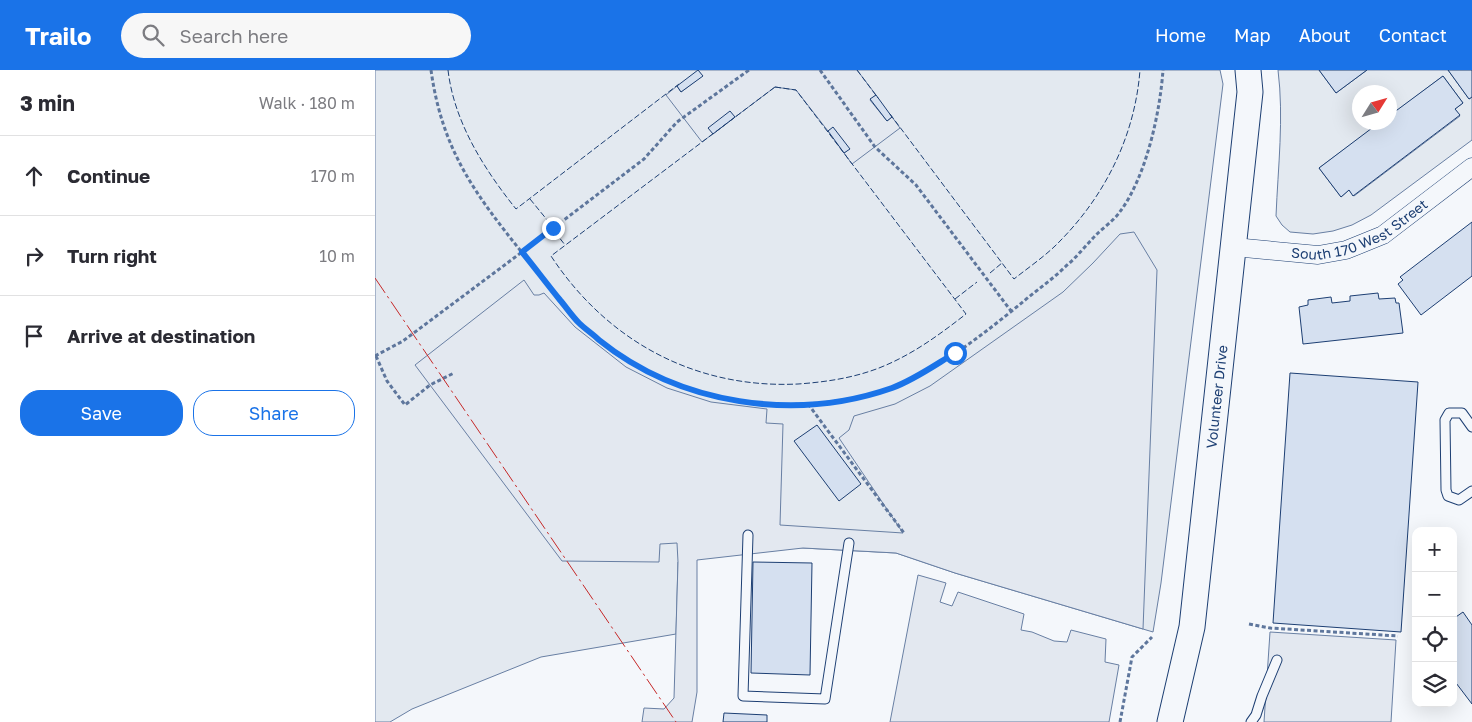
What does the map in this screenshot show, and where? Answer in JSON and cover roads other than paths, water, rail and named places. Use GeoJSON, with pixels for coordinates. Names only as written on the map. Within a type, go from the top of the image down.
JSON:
{"type":"FeatureCollection","features":[{"type":"Feature","properties":{"kind":"street","name":"Volunteer Drive"},"geometry":{"type":"LineString","coordinates":[[1170,722],[1192,627],[1250,92],[1248,70]]}},
{"type":"Feature","properties":{"kind":"street","name":"South 170 West Street"},"geometry":{"type":"LineString","coordinates":[[1233,247],[1318,255],[1346,250],[1383,235],[1472,167]]}},
{"type":"Feature","properties":{"kind":"lane"},"geometry":{"type":"LineString","coordinates":[[1472,428],[1462,413],[1449,413],[1445,420],[1446,490],[1448,496],[1459,500],[1472,491]]}},
{"type":"Feature","properties":{"kind":"lane"},"geometry":{"type":"LineString","coordinates":[[748,535],[743,696],[825,699],[849,543]]}},
{"type":"Feature","properties":{"kind":"lane"},"geometry":{"type":"LineString","coordinates":[[1251,722],[1256,715],[1277,660]]}}]}
